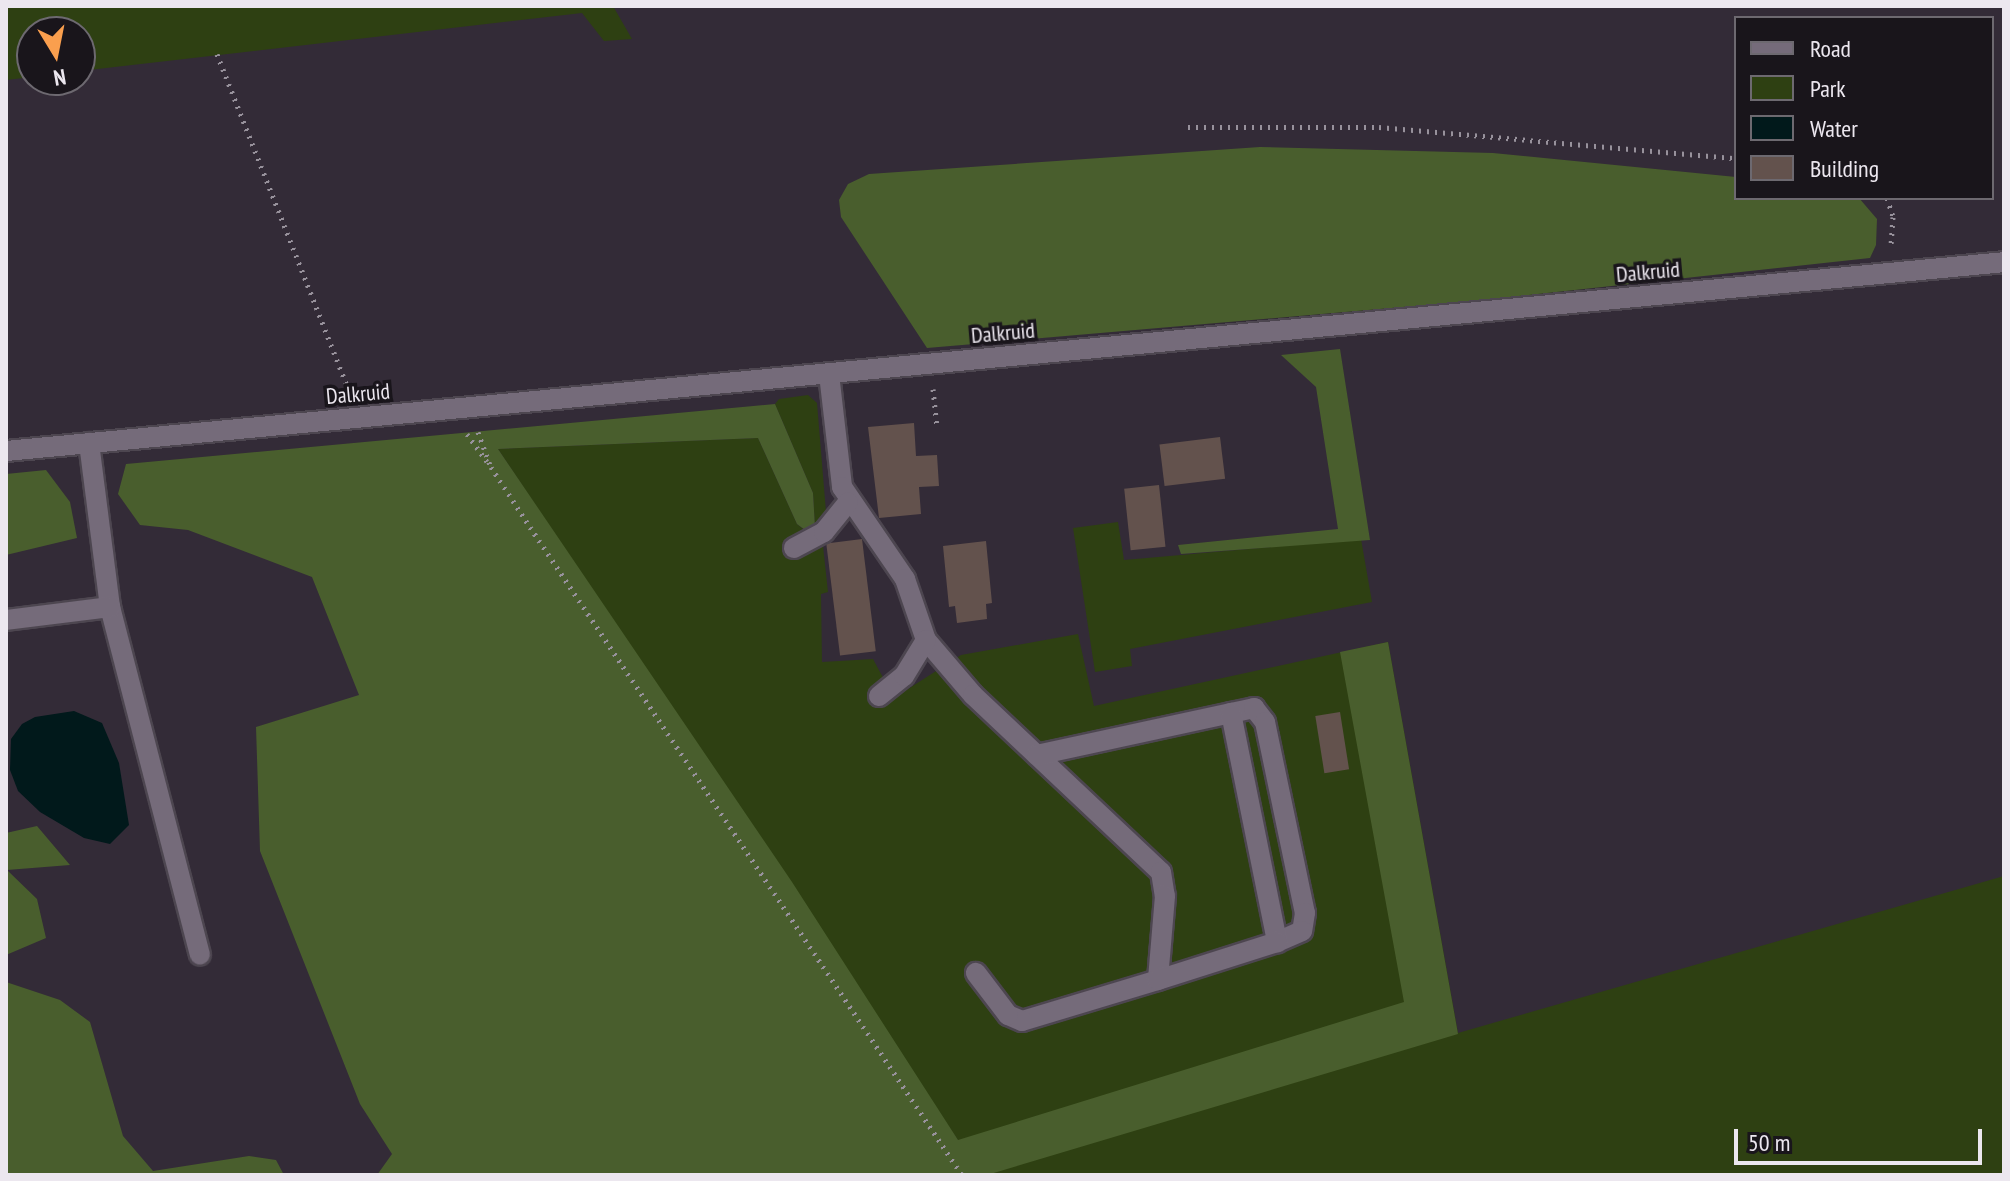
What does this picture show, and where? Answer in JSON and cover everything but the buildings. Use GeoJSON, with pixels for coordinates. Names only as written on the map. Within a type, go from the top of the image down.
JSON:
{"type":"FeatureCollection","features":[{"type":"Feature","properties":{"kind":"street","name":"Dalkruid"},"geometry":{"type":"LineString","coordinates":[[6,451],[2004,262]]}},
{"type":"Feature","properties":{"kind":"street"},"geometry":{"type":"LineString","coordinates":[[829,374],[838,471],[848,502],[905,579],[926,640],[973,695],[1161,872],[1165,896],[1158,980]]}},
{"type":"Feature","properties":{"kind":"street"},"geometry":{"type":"LineString","coordinates":[[89,443],[110,607],[200,955]]}},
{"type":"Feature","properties":{"kind":"street"},"geometry":{"type":"LineString","coordinates":[[794,548],[824,532],[848,502]]}},
{"type":"Feature","properties":{"kind":"street"},"geometry":{"type":"LineString","coordinates":[[6,620],[110,607]]}},
{"type":"Feature","properties":{"kind":"street"},"geometry":{"type":"LineString","coordinates":[[879,696],[904,676],[926,640]]}},
{"type":"Feature","properties":{"kind":"street"},"geometry":{"type":"LineString","coordinates":[[976,973],[1008,1015],[1022,1021],[1277,942],[1302,931],[1305,913],[1265,722],[1254,708],[1037,755]]}},
{"type":"Feature","properties":{"kind":"street"},"geometry":{"type":"LineString","coordinates":[[1231,713],[1277,942]]}},
{"type":"Feature","properties":{"kind":"path"},"geometry":{"type":"LineString","coordinates":[[217,54],[359,417]]}},
{"type":"Feature","properties":{"kind":"path"},"geometry":{"type":"LineString","coordinates":[[1188,127],[1394,128],[1734,158]]}},
{"type":"Feature","properties":{"kind":"path"},"geometry":{"type":"LineString","coordinates":[[1885,273],[1894,232],[1887,200]]}},
{"type":"Feature","properties":{"kind":"path"},"geometry":{"type":"LineString","coordinates":[[931,364],[937,427]]}},
{"type":"Feature","properties":{"kind":"path"},"geometry":{"type":"LineString","coordinates":[[454,409],[482,436],[491,467]]}},
{"type":"Feature","properties":{"kind":"path"},"geometry":{"type":"LineString","coordinates":[[454,409],[962,1175]]}},
{"type":"Feature","properties":{"kind":"green space"},"geometry":{"type":"Polygon","coordinates":[[[6,6],[613,6],[632,39],[604,41],[582,13],[96,69],[96,16],[16,16],[16,79],[6,80],[6,6]]]}},
{"type":"Feature","properties":{"kind":"green space"},"geometry":{"type":"Polygon","coordinates":[[[1260,147],[1493,153],[1734,177],[1734,200],[1861,200],[1877,219],[1876,245],[1870,258],[1472,301],[927,348],[841,217],[839,200],[848,184],[869,174],[1260,147]]]}},
{"type":"Feature","properties":{"kind":"green space"},"geometry":{"type":"Polygon","coordinates":[[[1340,349],[1370,540],[1181,554],[1178,545],[1338,529],[1316,387],[1281,355],[1340,349]]]}},
{"type":"Feature","properties":{"kind":"green space"},"geometry":{"type":"Polygon","coordinates":[[[808,395],[817,403],[826,512],[815,527],[813,493],[775,404],[779,399],[808,395]]]}},
{"type":"Feature","properties":{"kind":"green space"},"geometry":{"type":"Polygon","coordinates":[[[775,404],[813,493],[815,527],[805,530],[797,524],[758,438],[498,449],[792,882],[958,1140],[1404,1002],[1340,652],[1388,642],[1458,1034],[987,1175],[377,1175],[392,1154],[360,1104],[260,851],[256,727],[359,695],[312,577],[188,530],[140,525],[118,494],[126,464],[775,404]]]}},
{"type":"Feature","properties":{"kind":"green space"},"geometry":{"type":"Polygon","coordinates":[[[758,438],[797,524],[823,546],[828,592],[821,594],[822,662],[873,659],[894,698],[961,655],[1078,634],[1094,706],[1388,642],[1458,1033],[2004,876],[2004,1175],[981,1175],[498,449],[758,438]]]}},
{"type":"Feature","properties":{"kind":"green space"},"geometry":{"type":"Polygon","coordinates":[[[46,470],[70,502],[77,538],[6,555],[6,474],[46,470]]]}},
{"type":"Feature","properties":{"kind":"green space"},"geometry":{"type":"Polygon","coordinates":[[[1118,522],[1124,560],[1361,539],[1372,602],[1130,649],[1132,666],[1095,672],[1073,528],[1118,522]]]}},
{"type":"Feature","properties":{"kind":"green space"},"geometry":{"type":"Polygon","coordinates":[[[37,826],[70,865],[7,870],[37,899],[46,938],[6,955],[6,833],[37,826]]]}},
{"type":"Feature","properties":{"kind":"green space"},"geometry":{"type":"Polygon","coordinates":[[[6,982],[60,1000],[90,1022],[123,1136],[153,1171],[249,1156],[276,1160],[284,1175],[6,1175],[6,982]]]}},
{"type":"Feature","properties":{"kind":"water"},"geometry":{"type":"Polygon","coordinates":[[[74,711],[102,723],[119,763],[129,825],[110,844],[84,838],[40,812],[18,791],[10,770],[11,739],[22,724],[35,717],[74,711]]]}}]}
